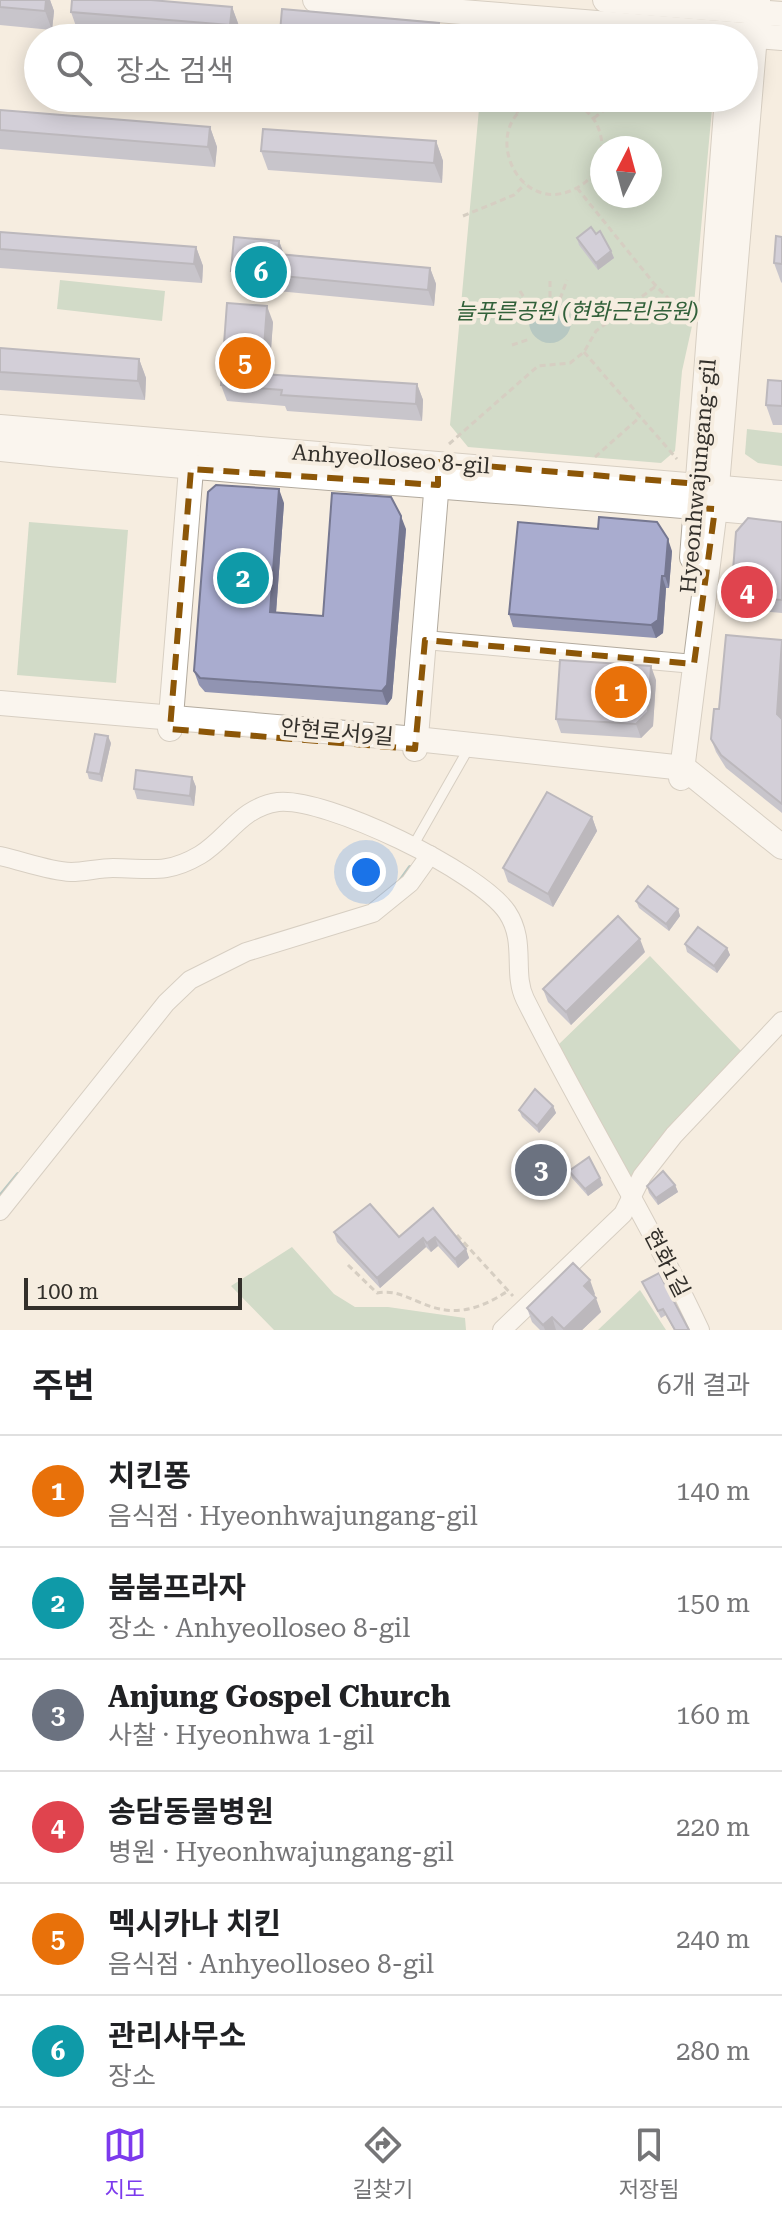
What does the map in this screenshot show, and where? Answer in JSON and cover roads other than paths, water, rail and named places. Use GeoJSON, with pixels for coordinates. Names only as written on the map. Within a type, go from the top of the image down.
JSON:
{"type":"FeatureCollection","features":[{"type":"Feature","properties":{"kind":"street"},"geometry":{"type":"LineString","coordinates":[[315,0],[593,24]]}},
{"type":"Feature","properties":{"kind":"street"},"geometry":{"type":"LineString","coordinates":[[605,0],[754,12],[782,38]]}},
{"type":"Feature","properties":{"kind":"street","name":"Hyeonhwajungang-gil"},"geometry":{"type":"LineString","coordinates":[[677,772],[707,497],[726,112]]}},
{"type":"Feature","properties":{"kind":"street"},"geometry":{"type":"LineString","coordinates":[[707,497],[744,112]]}},
{"type":"Feature","properties":{"kind":"street","name":"Anhyeolloseo 8-gil"},"geometry":{"type":"LineString","coordinates":[[0,427],[439,467],[707,497],[782,515]]}},
{"type":"Feature","properties":{"kind":"street","name":"Anhyeolloseo 8-gil"},"geometry":{"type":"LineString","coordinates":[[0,449],[191,469],[439,467]]}},
{"type":"Feature","properties":{"kind":"street"},"geometry":{"type":"LineString","coordinates":[[416,744],[439,467]]}},
{"type":"Feature","properties":{"kind":"street"},"geometry":{"type":"LineString","coordinates":[[170,723],[191,469]]}},
{"type":"Feature","properties":{"kind":"street","name":"Anhyeolloseo 8-gil"},"geometry":{"type":"LineString","coordinates":[[707,497],[782,493]]}},
{"type":"Feature","properties":{"kind":"street"},"geometry":{"type":"LineString","coordinates":[[425,640],[688,664]]}},
{"type":"Feature","properties":{"kind":"street","name":"안현로서9길"},"geometry":{"type":"LineString","coordinates":[[0,703],[170,723],[416,744],[677,772]]}},
{"type":"Feature","properties":{"kind":"street","name":"안현로서9길"},"geometry":{"type":"LineString","coordinates":[[0,716],[170,723]]}},
{"type":"Feature","properties":{"kind":"street","name":"안현로서9길"},"geometry":{"type":"LineString","coordinates":[[416,744],[466,753],[677,772]]}},
{"type":"Feature","properties":{"kind":"street"},"geometry":{"type":"LineString","coordinates":[[677,772],[782,847]]}},
{"type":"Feature","properties":{"kind":"street"},"geometry":{"type":"LineString","coordinates":[[677,772],[782,857]]}},
{"type":"Feature","properties":{"kind":"street","name":"현화1길"},"geometry":{"type":"LineString","coordinates":[[0,856],[68,872],[111,868],[160,871],[202,854],[236,820],[253,810],[295,801],[421,850],[486,891],[506,910],[518,933],[523,995],[634,1196],[700,1330]]}},
{"type":"Feature","properties":{"kind":"street"},"geometry":{"type":"LineString","coordinates":[[0,1211],[166,1003],[190,980],[246,952],[373,913],[410,883],[421,850]]}},
{"type":"Feature","properties":{"kind":"street"},"geometry":{"type":"LineString","coordinates":[[502,1330],[623,1214],[642,1176],[674,1135],[782,1021]]}},
{"type":"Feature","properties":{"kind":"lane"},"geometry":{"type":"LineString","coordinates":[[421,850],[466,753]]}},
{"type":"Feature","properties":{"kind":"water"},"geometry":{"type":"Polygon","coordinates":[[[550,301],[565,307],[571,322],[565,337],[550,343],[535,337],[529,322],[535,307],[550,301]]]}},
{"type":"Feature","properties":{"kind":"waterway"},"geometry":{"type":"LineString","coordinates":[[400,881],[410,867]]}},
{"type":"Feature","properties":{"kind":"waterway"},"geometry":{"type":"LineString","coordinates":[[0,1196],[18,1174]]}},
{"type":"Feature","properties":{"kind":"place","name":"관리사무소"},"geometry":{"type":"Point","coordinates":[261,272]}},
{"type":"Feature","properties":{"kind":"place","name":"멕시카나 치킨"},"geometry":{"type":"Point","coordinates":[245,363]}},
{"type":"Feature","properties":{"kind":"place","name":"붐붐프라자"},"geometry":{"type":"Point","coordinates":[243,578]}},
{"type":"Feature","properties":{"kind":"place","name":"송담동물병원"},"geometry":{"type":"Point","coordinates":[747,592]}},
{"type":"Feature","properties":{"kind":"place","name":"치킨퐁"},"geometry":{"type":"Point","coordinates":[621,692]}},
{"type":"Feature","properties":{"kind":"place","name":"Anjung Gospel Church"},"geometry":{"type":"Point","coordinates":[541,1170]}},
{"type":"Feature","properties":{"kind":"park label","name":"늘푸른공원 (현화근린공원)"},"geometry":{"type":"Point","coordinates":[577,311]}}]}
